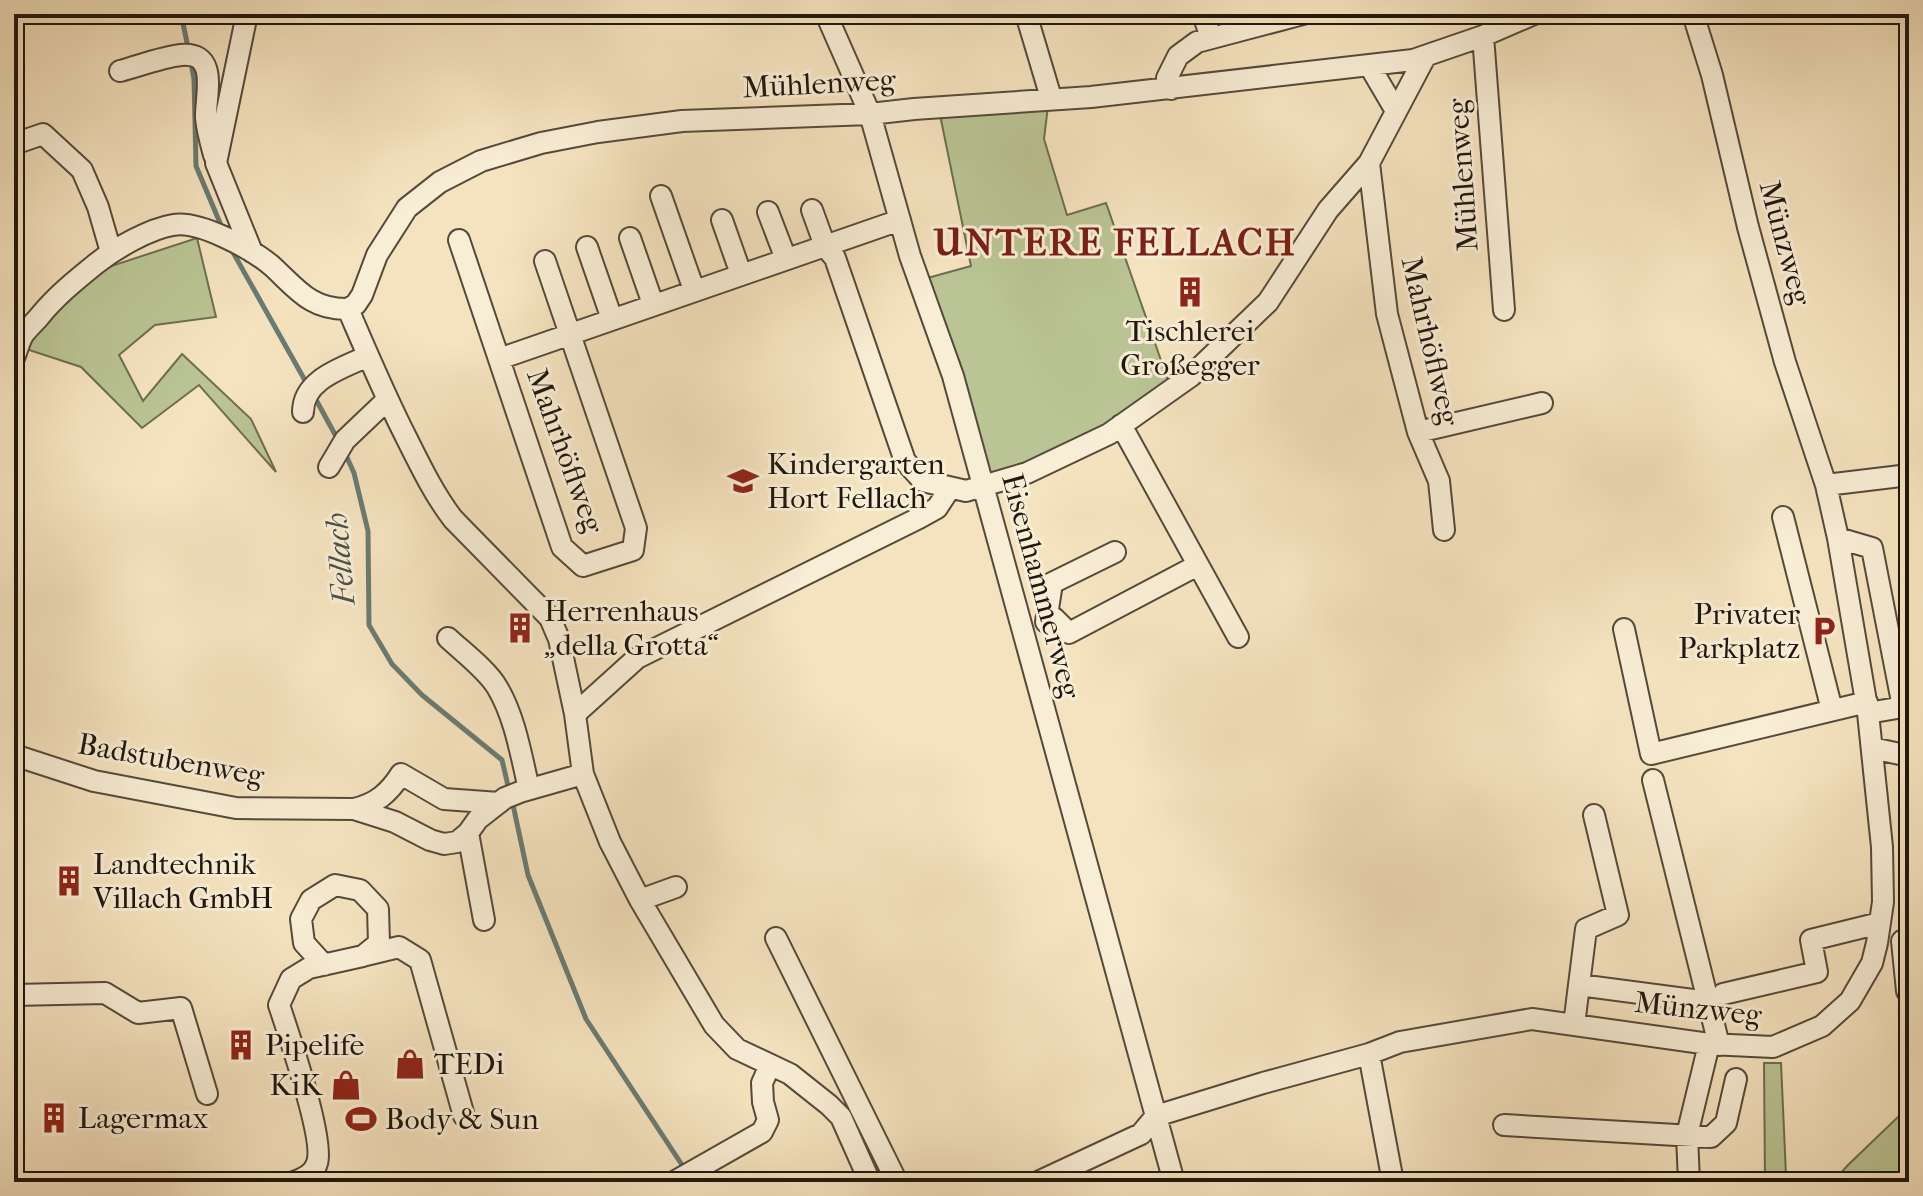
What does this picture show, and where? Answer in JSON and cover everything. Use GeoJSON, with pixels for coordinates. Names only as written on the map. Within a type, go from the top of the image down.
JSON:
{"type":"FeatureCollection","features":[{"type":"Feature","properties":{"kind":"street"},"geometry":{"type":"LineString","coordinates":[[216,163],[247,14]]}},
{"type":"Feature","properties":{"kind":"street","name":"Eisenhammerweg"},"geometry":{"type":"LineString","coordinates":[[826,14],[870,114],[910,256],[953,376],[1174,1182]]}},
{"type":"Feature","properties":{"kind":"street"},"geometry":{"type":"LineString","coordinates":[[1026,14],[1050,99]]}},
{"type":"Feature","properties":{"kind":"street"},"geometry":{"type":"LineString","coordinates":[[1203,14],[1211,38]]}},
{"type":"Feature","properties":{"kind":"street"},"geometry":{"type":"LineString","coordinates":[[1171,89],[1167,78],[1178,56],[1197,42],[1303,14]]}},
{"type":"Feature","properties":{"kind":"street","name":"Mühlenweg"},"geometry":{"type":"LineString","coordinates":[[348,309],[362,295],[377,255],[407,208],[440,182],[481,161],[541,143],[682,121],[870,114],[1091,97],[1369,65],[1425,57],[1483,36],[1513,19],[1534,14]]}},
{"type":"Feature","properties":{"kind":"street","name":"Münzweg"},"geometry":{"type":"LineString","coordinates":[[1156,1116],[1369,1054],[1400,1042],[1532,1019],[1714,1044],[1773,1047],[1822,1026],[1850,1001],[1872,963],[1883,902],[1882,847],[1867,707],[1838,538],[1826,485],[1785,362],[1748,227],[1712,75],[1693,14]]}},
{"type":"Feature","properties":{"kind":"street","name":"Mühlenweg"},"geometry":{"type":"LineString","coordinates":[[1483,36],[1504,310]]}},
{"type":"Feature","properties":{"kind":"street"},"geometry":{"type":"LineString","coordinates":[[120,71],[189,56],[202,60],[209,80],[206,120],[216,163],[246,248]]}},
{"type":"Feature","properties":{"kind":"street"},"geometry":{"type":"LineString","coordinates":[[812,210],[825,246],[835,258],[905,461],[923,481],[966,491],[1027,473],[1109,434],[1191,376],[1268,302],[1328,210],[1369,163],[1425,57]]}},
{"type":"Feature","properties":{"kind":"street","name":"Mühlenweg"},"geometry":{"type":"LineString","coordinates":[[1369,65],[1396,111]]}},
{"type":"Feature","properties":{"kind":"street"},"geometry":{"type":"LineString","coordinates":[[14,144],[43,134],[82,170],[98,207],[111,252]]}},
{"type":"Feature","properties":{"kind":"street","name":"Mahrhöflweg"},"geometry":{"type":"LineString","coordinates":[[1369,163],[1387,314],[1418,432],[1439,481],[1444,530]]}},
{"type":"Feature","properties":{"kind":"street"},"geometry":{"type":"LineString","coordinates":[[661,196],[694,290]]}},
{"type":"Feature","properties":{"kind":"street"},"geometry":{"type":"LineString","coordinates":[[768,212],[786,259]]}},
{"type":"Feature","properties":{"kind":"street"},"geometry":{"type":"LineString","coordinates":[[722,220],[741,274]]}},
{"type":"Feature","properties":{"kind":"street","name":"Mahrhöflweg"},"geometry":{"type":"LineString","coordinates":[[499,359],[900,220]]}},
{"type":"Feature","properties":{"kind":"street"},"geometry":{"type":"LineString","coordinates":[[14,358],[24,334],[73,282],[111,252],[157,229],[176,224],[210,231],[246,248],[317,305],[348,309],[387,400],[430,485],[448,512],[550,618],[559,639],[575,714],[583,774],[610,842],[640,900],[714,1025],[737,1049],[790,1074],[841,1117],[870,1182]]}},
{"type":"Feature","properties":{"kind":"street"},"geometry":{"type":"LineString","coordinates":[[630,238],[653,304]]}},
{"type":"Feature","properties":{"kind":"street","name":"Mahrhöflweg"},"geometry":{"type":"LineString","coordinates":[[459,240],[562,547],[583,566],[633,550],[636,528],[545,261]]}},
{"type":"Feature","properties":{"kind":"street"},"geometry":{"type":"LineString","coordinates":[[587,247],[612,319]]}},
{"type":"Feature","properties":{"kind":"street"},"geometry":{"type":"LineString","coordinates":[[308,396],[368,356]]}},
{"type":"Feature","properties":{"kind":"street"},"geometry":{"type":"LineString","coordinates":[[337,453],[387,400]]}},
{"type":"Feature","properties":{"kind":"street"},"geometry":{"type":"LineString","coordinates":[[1418,432],[1542,403]]}},
{"type":"Feature","properties":{"kind":"street"},"geometry":{"type":"LineString","coordinates":[[1121,425],[1238,637]]}},
{"type":"Feature","properties":{"kind":"street"},"geometry":{"type":"LineString","coordinates":[[1826,485],[1909,475]]}},
{"type":"Feature","properties":{"kind":"street"},"geometry":{"type":"LineString","coordinates":[[575,714],[637,658],[919,518],[937,508],[950,488]]}},
{"type":"Feature","properties":{"kind":"street"},"geometry":{"type":"LineString","coordinates":[[1783,517],[1832,710]]}},
{"type":"Feature","properties":{"kind":"street"},"geometry":{"type":"LineString","coordinates":[[1624,629],[1651,754],[1832,710],[1903,707],[1872,548],[1838,538]]}},
{"type":"Feature","properties":{"kind":"street"},"geometry":{"type":"LineString","coordinates":[[1115,552],[1052,583],[1056,617],[1069,633],[1198,565]]}},
{"type":"Feature","properties":{"kind":"street"},"geometry":{"type":"LineString","coordinates":[[1024,634],[1056,617]]}},
{"type":"Feature","properties":{"kind":"street"},"geometry":{"type":"LineString","coordinates":[[354,809],[395,822],[444,844],[457,842],[478,819],[513,796],[520,749],[509,712],[496,685],[448,638]]}},
{"type":"Feature","properties":{"kind":"street"},"geometry":{"type":"LineString","coordinates":[[1872,748],[1909,756]]}},
{"type":"Feature","properties":{"kind":"street","name":"Badstubenweg"},"geometry":{"type":"LineString","coordinates":[[14,755],[94,781],[236,808],[354,809]]}},
{"type":"Feature","properties":{"kind":"street"},"geometry":{"type":"LineString","coordinates":[[354,809],[376,802],[401,774],[444,799],[513,796],[583,774]]}},
{"type":"Feature","properties":{"kind":"street"},"geometry":{"type":"LineString","coordinates":[[1653,780],[1715,998],[1714,1044],[1687,1135],[1689,1182]]}},
{"type":"Feature","properties":{"kind":"street"},"geometry":{"type":"LineString","coordinates":[[1574,1025],[1586,929],[1618,915],[1594,815]]}},
{"type":"Feature","properties":{"kind":"street"},"geometry":{"type":"LineString","coordinates":[[468,833],[484,920]]}},
{"type":"Feature","properties":{"kind":"street"},"geometry":{"type":"LineString","coordinates":[[324,965],[304,943],[301,919],[311,900],[335,885],[360,890],[378,909],[379,943],[363,956]]}},
{"type":"Feature","properties":{"kind":"street"},"geometry":{"type":"LineString","coordinates":[[640,900],[676,887]]}},
{"type":"Feature","properties":{"kind":"street"},"geometry":{"type":"LineString","coordinates":[[1579,985],[1715,998],[1817,972],[1811,940],[1878,933],[1905,940],[1909,990]]}},
{"type":"Feature","properties":{"kind":"street"},"geometry":{"type":"LineString","coordinates":[[776,938],[897,1182]]}},
{"type":"Feature","properties":{"kind":"street"},"geometry":{"type":"LineString","coordinates":[[294,1182],[307,1177],[317,1164],[318,1142],[279,1005],[291,979],[309,968],[399,947],[420,960],[464,1116]]}},
{"type":"Feature","properties":{"kind":"street"},"geometry":{"type":"LineString","coordinates":[[14,995],[105,993],[138,1013],[181,1008],[207,1094]]}},
{"type":"Feature","properties":{"kind":"street"},"geometry":{"type":"LineString","coordinates":[[1369,1054],[1393,1182]]}},
{"type":"Feature","properties":{"kind":"street"},"geometry":{"type":"LineString","coordinates":[[677,1180],[762,1132],[768,1120],[762,1083],[770,1065]]}},
{"type":"Feature","properties":{"kind":"street"},"geometry":{"type":"LineString","coordinates":[[1504,1125],[1711,1137],[1726,1123],[1736,1079]]}},
{"type":"Feature","properties":{"kind":"street"},"geometry":{"type":"LineString","coordinates":[[1038,1182],[1141,1134],[1156,1116]]}},
{"type":"Feature","properties":{"kind":"green space"},"geometry":{"type":"Polygon","coordinates":[[[1049,98],[1044,139],[1067,215],[1106,203],[1170,386],[1107,431],[987,479],[924,279],[971,266],[939,110],[1049,98]]]}},
{"type":"Feature","properties":{"kind":"green space"},"geometry":{"type":"Polygon","coordinates":[[[197,238],[216,317],[155,325],[119,355],[143,401],[182,354],[251,419],[276,472],[199,385],[142,428],[81,367],[26,349],[46,320],[93,272],[197,238]]]}},
{"type":"Feature","properties":{"kind":"green space"},"geometry":{"type":"Polygon","coordinates":[[[1764,1063],[1781,1063],[1786,1175],[1794,1182],[1765,1182],[1764,1063]]]}},
{"type":"Feature","properties":{"kind":"green space"},"geometry":{"type":"Polygon","coordinates":[[[1909,1109],[1909,1182],[1833,1182],[1899,1116],[1909,1109]]]}},
{"type":"Feature","properties":{"kind":"waterway","name":"Fellach"},"geometry":{"type":"LineString","coordinates":[[181,14],[189,52]]}},
{"type":"Feature","properties":{"kind":"waterway","name":"Fellach"},"geometry":{"type":"LineString","coordinates":[[191,62],[196,166],[223,230]]}},
{"type":"Feature","properties":{"kind":"waterway","name":"Fellach"},"geometry":{"type":"LineString","coordinates":[[230,247],[307,384]]}},
{"type":"Feature","properties":{"kind":"waterway","name":"Fellach"},"geometry":{"type":"LineString","coordinates":[[314,396],[338,440]]}},
{"type":"Feature","properties":{"kind":"waterway","name":"Fellach"},"geometry":{"type":"LineString","coordinates":[[345,453],[354,473],[368,531],[369,625],[392,664],[422,695],[502,760],[509,790]]}},
{"type":"Feature","properties":{"kind":"waterway","name":"Fellach"},"geometry":{"type":"LineString","coordinates":[[512,800],[528,875],[586,1019],[686,1171]]}},
{"type":"Feature","properties":{"kind":"place","name":"Tischlerei Großegger"},"geometry":{"type":"Point","coordinates":[1190,292]}},
{"type":"Feature","properties":{"kind":"place","name":"Kindergarten Hort Fellach"},"geometry":{"type":"Point","coordinates":[743,481]}},
{"type":"Feature","properties":{"kind":"place","name":"Herrenhaus „della Grotta“"},"geometry":{"type":"Point","coordinates":[520,628]}},
{"type":"Feature","properties":{"kind":"place","name":"Privater Parkplatz"},"geometry":{"type":"Point","coordinates":[1824,631]}},
{"type":"Feature","properties":{"kind":"place","name":"Landtechnik Villach GmbH"},"geometry":{"type":"Point","coordinates":[69,881]}},
{"type":"Feature","properties":{"kind":"place","name":"Pipelife"},"geometry":{"type":"Point","coordinates":[241,1045]}},
{"type":"Feature","properties":{"kind":"place","name":"TEDi"},"geometry":{"type":"Point","coordinates":[410,1064]}},
{"type":"Feature","properties":{"kind":"place","name":"KiK"},"geometry":{"type":"Point","coordinates":[346,1085]}},
{"type":"Feature","properties":{"kind":"place","name":"Lagermax"},"geometry":{"type":"Point","coordinates":[54,1118]}},
{"type":"Feature","properties":{"kind":"place","name":"Body & Sun"},"geometry":{"type":"Point","coordinates":[361,1119]}},
{"type":"Feature","properties":{"kind":"district","name":"UNTERE FELLACH"},"geometry":{"type":"Point","coordinates":[1115,242]}}]}
